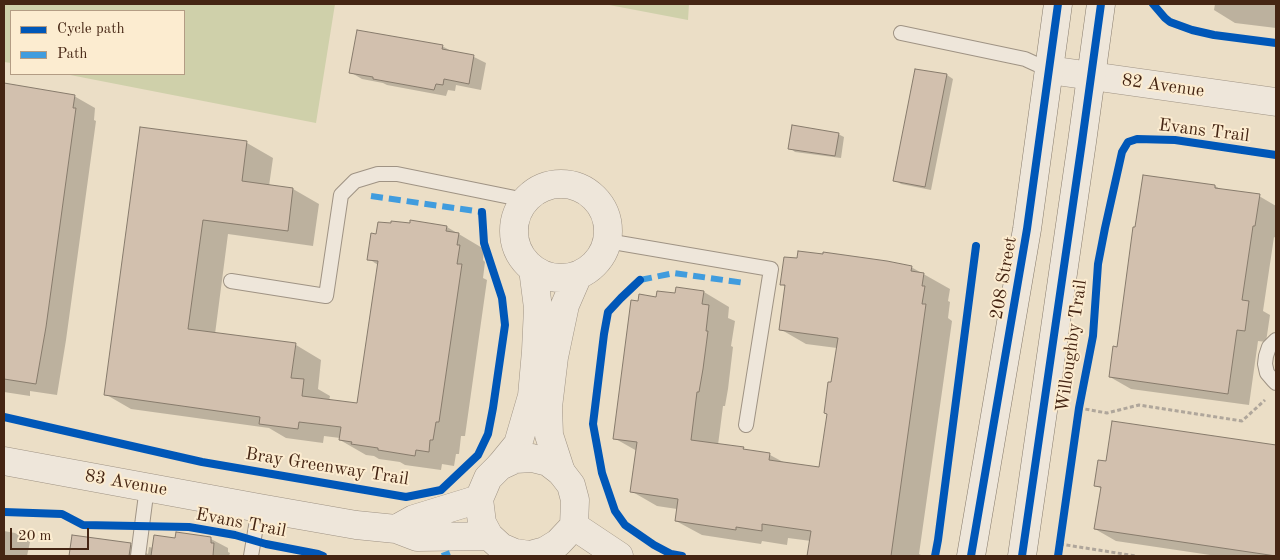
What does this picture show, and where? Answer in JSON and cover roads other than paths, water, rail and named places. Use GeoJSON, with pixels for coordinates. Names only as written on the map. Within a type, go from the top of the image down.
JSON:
{"type":"FeatureCollection","features":[{"type":"Feature","properties":{"kind":"street","name":"208 Street"},"geometry":{"type":"LineString","coordinates":[[971,556],[1027,229],[1058,4]]}},
{"type":"Feature","properties":{"kind":"street"},"geometry":{"type":"LineString","coordinates":[[1022,556],[1101,4]]}},
{"type":"Feature","properties":{"kind":"street","name":"82 Avenue"},"geometry":{"type":"LineString","coordinates":[[1049,70],[1276,102]]}},
{"type":"Feature","properties":{"kind":"street"},"geometry":{"type":"LineString","coordinates":[[568,184],[582,189],[595,198],[604,211],[608,226],[607,241],[601,256],[591,267],[578,275],[562,278],[547,276],[533,269],[522,258],[515,244],[514,228],[517,213],[525,200],[537,190],[552,185],[568,184]]}},
{"type":"Feature","properties":{"kind":"street"},"geometry":{"type":"LineString","coordinates":[[500,466],[515,460],[532,458],[548,462],[561,472],[571,484],[576,500],[574,526],[558,543],[552,554],[530,555],[515,553],[501,547],[489,536],[482,523],[479,498],[488,478],[518,444],[532,396],[538,308],[533,269]]}},
{"type":"Feature","properties":{"kind":"street"},"geometry":{"type":"LineString","coordinates":[[561,472],[548,435],[548,407],[554,357],[565,305],[578,275]]}},
{"type":"Feature","properties":{"kind":"street","name":"83 Avenue"},"geometry":{"type":"LineString","coordinates":[[4,461],[356,525],[396,529],[417,537],[489,536]]}},
{"type":"Feature","properties":{"kind":"street"},"geometry":{"type":"LineString","coordinates":[[396,529],[414,519],[479,498]]}},
{"type":"Feature","properties":{"kind":"street"},"geometry":{"type":"LineString","coordinates":[[574,526],[619,556]]}},
{"type":"Feature","properties":{"kind":"lane"},"geometry":{"type":"LineString","coordinates":[[901,33],[1025,59],[1049,70]]}},
{"type":"Feature","properties":{"kind":"lane"},"geometry":{"type":"LineString","coordinates":[[231,281],[326,296],[341,195],[355,181],[370,176],[397,174],[525,200]]}},
{"type":"Feature","properties":{"kind":"lane"},"geometry":{"type":"LineString","coordinates":[[607,241],[771,269],[746,425]]}},
{"type":"Feature","properties":{"kind":"lane"},"geometry":{"type":"LineString","coordinates":[[1273,389],[1272,380],[1267,373],[1265,364],[1269,347],[1276,340]]}},
{"type":"Feature","properties":{"kind":"lane"},"geometry":{"type":"LineString","coordinates":[[138,556],[147,487]]}},
{"type":"Feature","properties":{"kind":"lane"},"geometry":{"type":"LineString","coordinates":[[251,556],[259,508]]}}]}
